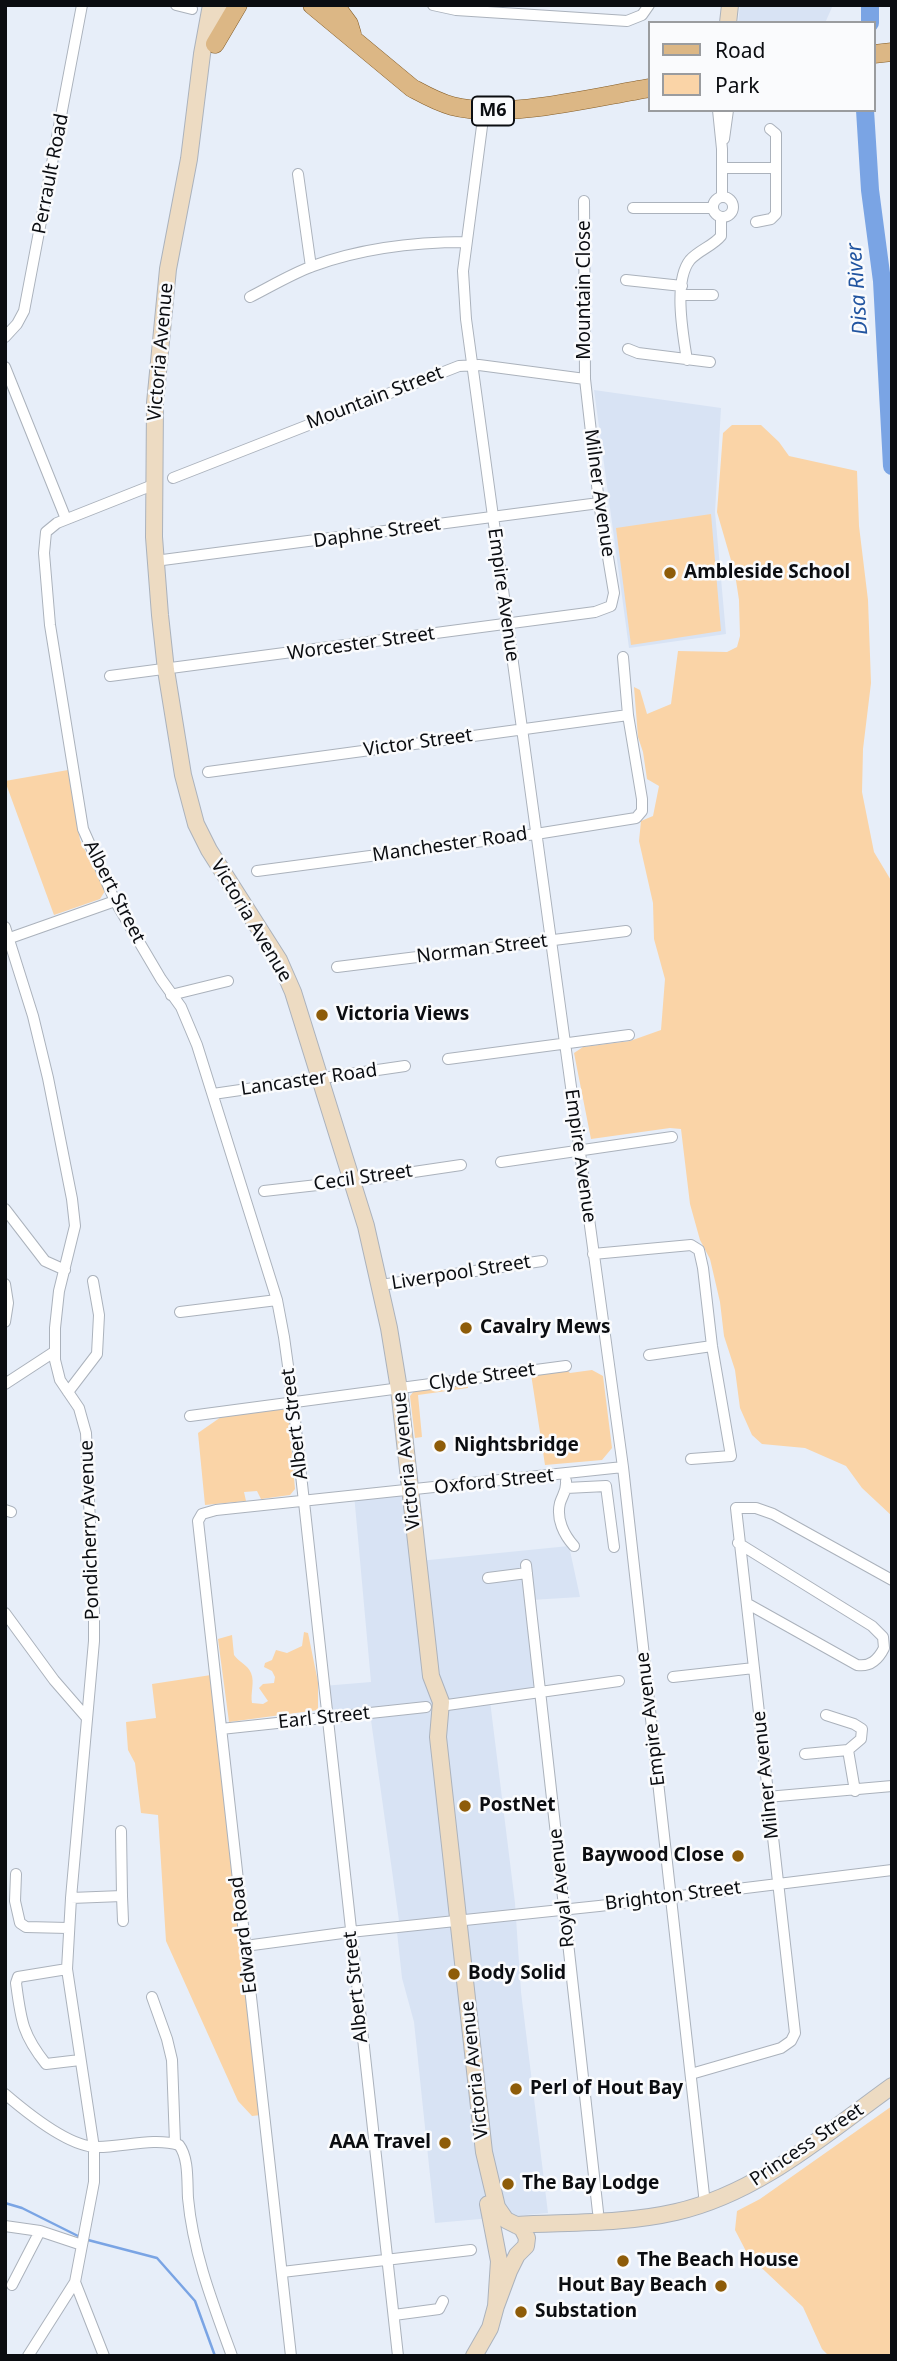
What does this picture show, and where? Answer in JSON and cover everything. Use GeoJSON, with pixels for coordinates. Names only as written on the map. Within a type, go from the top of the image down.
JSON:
{"type":"FeatureCollection","features":[{"type":"Feature","properties":{"kind":"main road"},"geometry":{"type":"LineString","coordinates":[[215,44],[238,5]]}},
{"type":"Feature","properties":{"kind":"main road","name":"M6"},"geometry":{"type":"LineString","coordinates":[[318,7],[412,88],[429,98],[452,106],[484,111],[509,110],[648,88]]}},
{"type":"Feature","properties":{"kind":"street","name":"Perrault Road"},"geometry":{"type":"LineString","coordinates":[[5,337],[24,311],[82,5]]}},
{"type":"Feature","properties":{"kind":"street"},"geometry":{"type":"LineString","coordinates":[[176,5],[192,9]]}},
{"type":"Feature","properties":{"kind":"street","name":"Victoria Avenue"},"geometry":{"type":"LineString","coordinates":[[211,5],[189,159],[172,245],[155,403],[155,561],[166,670],[183,775],[196,824],[209,850],[279,960],[293,992],[353,1181],[381,1285],[399,1389],[484,2152],[485,2189],[499,2266],[496,2306]]}},
{"type":"Feature","properties":{"kind":"street","name":"Victoria Avenue"},"geometry":{"type":"LineString","coordinates":[[189,159],[197,139],[224,5]]}},
{"type":"Feature","properties":{"kind":"street"},"geometry":{"type":"LineString","coordinates":[[433,5],[456,10],[627,21],[642,15],[649,5]]}},
{"type":"Feature","properties":{"kind":"street","name":"Empire Avenue"},"geometry":{"type":"LineString","coordinates":[[484,111],[466,242],[463,295],[623,1467],[705,2204]]}},
{"type":"Feature","properties":{"kind":"street"},"geometry":{"type":"LineString","coordinates":[[718,112],[722,149],[722,197]]}},
{"type":"Feature","properties":{"kind":"street"},"geometry":{"type":"LineString","coordinates":[[722,149],[728,112]]}},
{"type":"Feature","properties":{"kind":"street"},"geometry":{"type":"LineString","coordinates":[[756,222],[769,220],[776,214],[776,134],[770,129]]}},
{"type":"Feature","properties":{"kind":"street"},"geometry":{"type":"LineString","coordinates":[[722,168],[776,168]]}},
{"type":"Feature","properties":{"kind":"street"},"geometry":{"type":"LineString","coordinates":[[298,174],[311,267]]}},
{"type":"Feature","properties":{"kind":"street"},"geometry":{"type":"LineString","coordinates":[[722,197],[729,199],[733,207],[729,216],[721,218],[715,214],[713,208],[715,200],[722,197]]}},
{"type":"Feature","properties":{"kind":"street","name":"Mountain Close"},"geometry":{"type":"LineString","coordinates":[[584,201],[585,379]]}},
{"type":"Feature","properties":{"kind":"street"},"geometry":{"type":"LineString","coordinates":[[633,208],[713,208]]}},
{"type":"Feature","properties":{"kind":"street"},"geometry":{"type":"LineString","coordinates":[[687,360],[681,310],[682,290],[690,261],[721,236],[721,218]]}},
{"type":"Feature","properties":{"kind":"street"},"geometry":{"type":"LineString","coordinates":[[250,297],[311,267],[403,244],[466,242]]}},
{"type":"Feature","properties":{"kind":"street"},"geometry":{"type":"LineString","coordinates":[[626,280],[713,295]]}},
{"type":"Feature","properties":{"kind":"street"},"geometry":{"type":"LineString","coordinates":[[628,349],[638,353],[710,362]]}},
{"type":"Feature","properties":{"kind":"street","name":"Mountain Street"},"geometry":{"type":"LineString","coordinates":[[173,478],[449,369],[472,364],[585,379]]}},
{"type":"Feature","properties":{"kind":"street"},"geometry":{"type":"LineString","coordinates":[[5,367],[66,519],[153,485]]}},
{"type":"Feature","properties":{"kind":"street","name":"Milner Avenue"},"geometry":{"type":"LineString","coordinates":[[585,379],[599,503],[614,593],[611,606]]}},
{"type":"Feature","properties":{"kind":"street","name":"Daphne Street"},"geometry":{"type":"LineString","coordinates":[[155,561],[599,503]]}},
{"type":"Feature","properties":{"kind":"street","name":"Albert Street"},"geometry":{"type":"LineString","coordinates":[[66,519],[46,532],[44,553],[50,625],[83,829],[115,901],[187,1019],[277,1300],[284,1337],[398,2356]]}},
{"type":"Feature","properties":{"kind":"street","name":"Worcester Street"},"geometry":{"type":"LineString","coordinates":[[110,676],[595,611],[611,606]]}},
{"type":"Feature","properties":{"kind":"street"},"geometry":{"type":"LineString","coordinates":[[623,657],[628,715]]}},
{"type":"Feature","properties":{"kind":"street","name":"Victor Street"},"geometry":{"type":"LineString","coordinates":[[208,772],[628,715]]}},
{"type":"Feature","properties":{"kind":"street","name":"Manchester Road"},"geometry":{"type":"LineString","coordinates":[[257,872],[636,818],[641,813],[642,800],[628,715]]}},
{"type":"Feature","properties":{"kind":"street"},"geometry":{"type":"LineString","coordinates":[[7,933],[115,901]]}},
{"type":"Feature","properties":{"kind":"street","name":"Norman Street"},"geometry":{"type":"LineString","coordinates":[[337,967],[626,931]]}},
{"type":"Feature","properties":{"kind":"street","name":"Pondicherry Avenue"},"geometry":{"type":"LineString","coordinates":[[7,933],[48,1078],[72,1199],[75,1226],[56,1315],[54,1352],[56,1369],[83,1419],[88,1461],[94,1613],[68,1928],[67,1969],[94,2148],[94,2182],[75,2282]]}},
{"type":"Feature","properties":{"kind":"street"},"geometry":{"type":"LineString","coordinates":[[172,995],[228,981]]}},
{"type":"Feature","properties":{"kind":"street"},"geometry":{"type":"LineString","coordinates":[[448,1059],[629,1035]]}},
{"type":"Feature","properties":{"kind":"street","name":"Lancaster Road"},"geometry":{"type":"LineString","coordinates":[[212,1094],[405,1066]]}},
{"type":"Feature","properties":{"kind":"street"},"geometry":{"type":"LineString","coordinates":[[501,1162],[672,1137]]}},
{"type":"Feature","properties":{"kind":"street","name":"Cecil Street"},"geometry":{"type":"LineString","coordinates":[[264,1191],[353,1181],[461,1164]]}},
{"type":"Feature","properties":{"kind":"street"},"geometry":{"type":"LineString","coordinates":[[5,1209],[45,1261],[65,1270]]}},
{"type":"Feature","properties":{"kind":"street"},"geometry":{"type":"LineString","coordinates":[[593,1254],[691,1245],[697,1248],[701,1255],[712,1346],[731,1456],[691,1459]]}},
{"type":"Feature","properties":{"kind":"street","name":"Liverpool Street"},"geometry":{"type":"LineString","coordinates":[[381,1285],[542,1261]]}},
{"type":"Feature","properties":{"kind":"street"},"geometry":{"type":"LineString","coordinates":[[68,1392],[97,1354],[99,1315],[93,1281]]}},
{"type":"Feature","properties":{"kind":"street"},"geometry":{"type":"LineString","coordinates":[[5,1284],[8,1303],[5,1322]]}},
{"type":"Feature","properties":{"kind":"street"},"geometry":{"type":"LineString","coordinates":[[180,1312],[277,1300]]}},
{"type":"Feature","properties":{"kind":"street"},"geometry":{"type":"LineString","coordinates":[[649,1355],[712,1346]]}},
{"type":"Feature","properties":{"kind":"street"},"geometry":{"type":"LineString","coordinates":[[5,1384],[54,1352]]}},
{"type":"Feature","properties":{"kind":"street","name":"Clyde Street"},"geometry":{"type":"LineString","coordinates":[[190,1416],[566,1366]]}},
{"type":"Feature","properties":{"kind":"street","name":"Oxford Street"},"geometry":{"type":"LineString","coordinates":[[200,1516],[208,1511],[623,1467]]}},
{"type":"Feature","properties":{"kind":"street"},"geometry":{"type":"LineString","coordinates":[[565,1474],[566,1488],[559,1509],[562,1531],[574,1546]]}},
{"type":"Feature","properties":{"kind":"street"},"geometry":{"type":"LineString","coordinates":[[566,1488],[606,1486],[614,1546]]}},
{"type":"Feature","properties":{"kind":"street","name":"Milner Avenue"},"geometry":{"type":"LineString","coordinates":[[691,2074],[776,2050],[791,2041],[794,2030],[736,1508],[755,1508],[773,1514],[892,1580]]}},
{"type":"Feature","properties":{"kind":"street","name":"Edward Road"},"geometry":{"type":"LineString","coordinates":[[200,1516],[197,1527],[291,2356]]}},
{"type":"Feature","properties":{"kind":"street"},"geometry":{"type":"LineString","coordinates":[[738,1543],[872,1626],[883,1637],[884,1648],[874,1662],[857,1665],[748,1604]]}},
{"type":"Feature","properties":{"kind":"street","name":"Royal Avenue"},"geometry":{"type":"LineString","coordinates":[[488,1578],[526,1569],[597,2217]]}},
{"type":"Feature","properties":{"kind":"street"},"geometry":{"type":"LineString","coordinates":[[5,1613],[54,1680],[87,1717]]}},
{"type":"Feature","properties":{"kind":"street"},"geometry":{"type":"LineString","coordinates":[[673,1677],[754,1668]]}},
{"type":"Feature","properties":{"kind":"street","name":"Earl Street"},"geometry":{"type":"LineString","coordinates":[[222,1729],[541,1693],[619,1681]]}},
{"type":"Feature","properties":{"kind":"street"},"geometry":{"type":"LineString","coordinates":[[805,1754],[848,1750],[861,1739],[862,1729],[857,1725],[826,1715]]}},
{"type":"Feature","properties":{"kind":"street"},"geometry":{"type":"LineString","coordinates":[[848,1750],[855,1791]]}},
{"type":"Feature","properties":{"kind":"street"},"geometry":{"type":"LineString","coordinates":[[767,1797],[892,1786]]}},
{"type":"Feature","properties":{"kind":"street"},"geometry":{"type":"LineString","coordinates":[[121,1831],[123,1921]]}},
{"type":"Feature","properties":{"kind":"street","name":"Brighton Street"},"geometry":{"type":"LineString","coordinates":[[245,1946],[892,1870]]}},
{"type":"Feature","properties":{"kind":"street"},"geometry":{"type":"LineString","coordinates":[[16,1874],[15,1901],[19,1923],[26,1927],[68,1928]]}},
{"type":"Feature","properties":{"kind":"street"},"geometry":{"type":"LineString","coordinates":[[71,1898],[122,1896]]}},
{"type":"Feature","properties":{"kind":"street"},"geometry":{"type":"LineString","coordinates":[[67,1969],[18,1977],[16,1983],[21,2022],[24,2032],[46,2064],[80,2060]]}},
{"type":"Feature","properties":{"kind":"street"},"geometry":{"type":"LineString","coordinates":[[152,1997],[172,2060],[175,2143]]}},
{"type":"Feature","properties":{"kind":"street","name":"Princess Street"},"geometry":{"type":"LineString","coordinates":[[515,2224],[597,2217],[650,2217],[705,2204],[731,2194],[768,2174],[892,2086]]}},
{"type":"Feature","properties":{"kind":"street"},"geometry":{"type":"LineString","coordinates":[[5,2094],[63,2135],[94,2148],[175,2143],[183,2149],[197,2251],[232,2356]]}},
{"type":"Feature","properties":{"kind":"street","name":"Victoria Avenue"},"geometry":{"type":"LineString","coordinates":[[484,2152],[495,2202],[502,2216],[515,2224]]}},
{"type":"Feature","properties":{"kind":"street","name":"Princess Street"},"geometry":{"type":"LineString","coordinates":[[522,2248],[549,2233],[597,2217]]}},
{"type":"Feature","properties":{"kind":"street"},"geometry":{"type":"LineString","coordinates":[[474,2356],[490,2328],[496,2306],[522,2248],[525,2231],[515,2224],[501,2227],[496,2243],[506,2256],[522,2248]]}},
{"type":"Feature","properties":{"kind":"street"},"geometry":{"type":"LineString","coordinates":[[5,2226],[40,2231],[82,2245]]}},
{"type":"Feature","properties":{"kind":"street"},"geometry":{"type":"LineString","coordinates":[[12,2285],[40,2231]]}},
{"type":"Feature","properties":{"kind":"street"},"geometry":{"type":"LineString","coordinates":[[282,2272],[471,2250]]}},
{"type":"Feature","properties":{"kind":"street"},"geometry":{"type":"LineString","coordinates":[[28,2356],[75,2282]]}},
{"type":"Feature","properties":{"kind":"street"},"geometry":{"type":"LineString","coordinates":[[75,2282],[104,2356]]}},
{"type":"Feature","properties":{"kind":"street"},"geometry":{"type":"LineString","coordinates":[[394,2315],[439,2309],[443,2301]]}},
{"type":"Feature","properties":{"kind":"shaded area"},"geometry":{"type":"Polygon","coordinates":[[[740,5],[833,5],[826,21],[738,21],[740,5]]]}},
{"type":"Feature","properties":{"kind":"shaded area","name":"Ambleside School"},"geometry":{"type":"Polygon","coordinates":[[[594,390],[721,408],[715,512],[726,634],[629,648],[594,390]]]}},
{"type":"Feature","properties":{"kind":"shaded area"},"geometry":{"type":"Polygon","coordinates":[[[410,1490],[419,1561],[569,1546],[580,1597],[531,1600],[538,1695],[490,1701],[515,1903],[521,1992],[548,2213],[435,2223],[414,2022],[402,1978],[397,1932],[400,1928],[370,1713],[326,1717],[323,1686],[371,1682],[354,1494],[410,1490]]]}},
{"type":"Feature","properties":{"kind":"green space"},"geometry":{"type":"Polygon","coordinates":[[[732,425],[761,425],[789,456],[857,471],[859,526],[868,600],[871,683],[863,749],[862,792],[874,852],[892,882],[892,1516],[862,1488],[846,1466],[805,1448],[762,1444],[752,1435],[740,1408],[735,1370],[724,1336],[720,1302],[710,1259],[700,1240],[690,1204],[681,1129],[670,1128],[591,1139],[574,1053],[583,1047],[630,1041],[661,1030],[665,979],[654,939],[653,903],[639,841],[641,821],[653,816],[659,786],[647,779],[638,737],[634,687],[640,690],[647,714],[671,704],[678,651],[727,652],[737,647],[740,636],[739,600],[735,574],[717,512],[723,433],[732,425]]]}},
{"type":"Feature","properties":{"kind":"green space"},"geometry":{"type":"Polygon","coordinates":[[[711,514],[721,631],[631,645],[616,528],[711,514]]]}},
{"type":"Feature","properties":{"kind":"green space"},"geometry":{"type":"Polygon","coordinates":[[[68,770],[80,840],[105,891],[100,899],[54,915],[5,781],[68,770]]]}},
{"type":"Feature","properties":{"kind":"green space"},"geometry":{"type":"Polygon","coordinates":[[[567,1370],[570,1373],[592,1370],[603,1376],[612,1448],[602,1460],[545,1465],[531,1374],[567,1370]]]}},
{"type":"Feature","properties":{"kind":"green space"},"geometry":{"type":"Polygon","coordinates":[[[468,1383],[468,1388],[418,1395],[422,1437],[415,1438],[410,1396],[414,1391],[468,1383]]]}},
{"type":"Feature","properties":{"kind":"green space"},"geometry":{"type":"Polygon","coordinates":[[[288,1408],[295,1489],[290,1495],[261,1499],[257,1491],[244,1492],[246,1501],[205,1505],[198,1433],[221,1417],[288,1408]]]}},
{"type":"Feature","properties":{"kind":"green space"},"geometry":{"type":"Polygon","coordinates":[[[304,1632],[308,1633],[318,1682],[318,1710],[229,1722],[218,1639],[232,1635],[234,1655],[251,1673],[252,1703],[263,1704],[268,1701],[259,1688],[263,1684],[274,1683],[275,1677],[272,1671],[264,1667],[265,1663],[272,1660],[276,1650],[287,1653],[302,1646],[304,1632]]]}},
{"type":"Feature","properties":{"kind":"green space"},"geometry":{"type":"Polygon","coordinates":[[[211,1675],[261,2115],[252,2116],[238,2101],[166,1941],[158,1815],[141,1813],[135,1763],[128,1750],[126,1722],[156,1718],[152,1684],[211,1675]]]}},
{"type":"Feature","properties":{"kind":"green space"},"geometry":{"type":"Polygon","coordinates":[[[892,2106],[892,2356],[829,2356],[822,2349],[803,2307],[748,2255],[735,2230],[737,2211],[760,2199],[892,2106]]]}},
{"type":"Feature","properties":{"kind":"waterway","name":"Disa River"},"geometry":{"type":"LineString","coordinates":[[870,5],[870,21]]}},
{"type":"Feature","properties":{"kind":"waterway","name":"Disa River"},"geometry":{"type":"LineString","coordinates":[[865,112],[870,190],[882,281],[892,466]]}},
{"type":"Feature","properties":{"kind":"waterway"},"geometry":{"type":"LineString","coordinates":[[5,2203],[22,2208],[82,2238]]}},
{"type":"Feature","properties":{"kind":"waterway"},"geometry":{"type":"LineString","coordinates":[[88,2240],[157,2258],[195,2301],[215,2356]]}},
{"type":"Feature","properties":{"kind":"place","name":"Ambleside School"},"geometry":{"type":"Point","coordinates":[670,573]}},
{"type":"Feature","properties":{"kind":"place","name":"Victoria Views"},"geometry":{"type":"Point","coordinates":[322,1015]}},
{"type":"Feature","properties":{"kind":"place","name":"Cavalry Mews"},"geometry":{"type":"Point","coordinates":[466,1328]}},
{"type":"Feature","properties":{"kind":"place","name":"Nightsbridge"},"geometry":{"type":"Point","coordinates":[440,1446]}},
{"type":"Feature","properties":{"kind":"place","name":"PostNet"},"geometry":{"type":"Point","coordinates":[465,1806]}},
{"type":"Feature","properties":{"kind":"place","name":"Baywood Close"},"geometry":{"type":"Point","coordinates":[738,1856]}},
{"type":"Feature","properties":{"kind":"place","name":"Body Solid"},"geometry":{"type":"Point","coordinates":[454,1974]}},
{"type":"Feature","properties":{"kind":"place","name":"Perl of Hout Bay"},"geometry":{"type":"Point","coordinates":[516,2089]}},
{"type":"Feature","properties":{"kind":"place","name":"AAA Travel"},"geometry":{"type":"Point","coordinates":[445,2143]}},
{"type":"Feature","properties":{"kind":"place","name":"The Bay Lodge"},"geometry":{"type":"Point","coordinates":[508,2184]}},
{"type":"Feature","properties":{"kind":"place","name":"The Beach House"},"geometry":{"type":"Point","coordinates":[623,2261]}},
{"type":"Feature","properties":{"kind":"place","name":"Hout Bay Beach"},"geometry":{"type":"Point","coordinates":[721,2286]}},
{"type":"Feature","properties":{"kind":"place","name":"Substation"},"geometry":{"type":"Point","coordinates":[521,2312]}}]}
